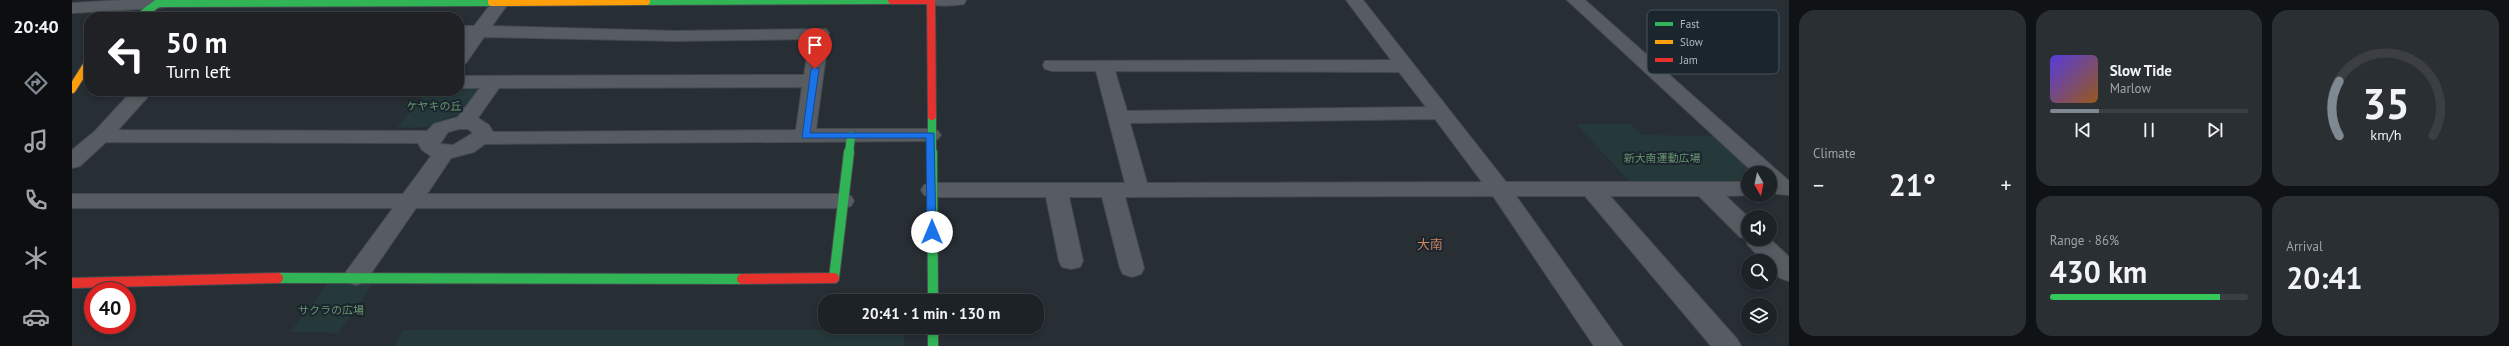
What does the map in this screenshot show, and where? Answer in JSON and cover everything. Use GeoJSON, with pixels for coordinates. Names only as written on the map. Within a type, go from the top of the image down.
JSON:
{"type":"FeatureCollection","features":[{"type":"Feature","properties":{"kind":"street"},"geometry":{"type":"LineString","coordinates":[[72,8],[158,2],[292,0],[958,0]]}},
{"type":"Feature","properties":{"kind":"street"},"geometry":{"type":"LineString","coordinates":[[931,0],[933,294]]}},
{"type":"Feature","properties":{"kind":"street"},"geometry":{"type":"LineString","coordinates":[[1354,0],[1402,66],[1499,189],[1609,346]]}},
{"type":"Feature","properties":{"kind":"street"},"geometry":{"type":"LineString","coordinates":[[1575,0],[1647,65]]}},
{"type":"Feature","properties":{"kind":"street"},"geometry":{"type":"LineString","coordinates":[[464,51],[502,1]]}},
{"type":"Feature","properties":{"kind":"street"},"geometry":{"type":"LineString","coordinates":[[145,12],[158,2]]}},
{"type":"Feature","properties":{"kind":"street"},"geometry":{"type":"LineString","coordinates":[[464,31],[676,36],[820,33],[805,136]]}},
{"type":"Feature","properties":{"kind":"street"},"geometry":{"type":"LineString","coordinates":[[1052,65],[1402,66]]}},
{"type":"Feature","properties":{"kind":"street"},"geometry":{"type":"LineString","coordinates":[[1104,65],[1138,190]]}},
{"type":"Feature","properties":{"kind":"street"},"geometry":{"type":"LineString","coordinates":[[72,89],[84,70]]}},
{"type":"Feature","properties":{"kind":"street"},"geometry":{"type":"LineString","coordinates":[[1657,74],[1759,166]]}},
{"type":"Feature","properties":{"kind":"street"},"geometry":{"type":"LineString","coordinates":[[464,82],[813,81]]}},
{"type":"Feature","properties":{"kind":"street"},"geometry":{"type":"LineString","coordinates":[[465,122],[493,83]]}},
{"type":"Feature","properties":{"kind":"street"},"geometry":{"type":"LineString","coordinates":[[72,161],[101,136],[138,96]]}},
{"type":"Feature","properties":{"kind":"street"},"geometry":{"type":"LineString","coordinates":[[1118,117],[1439,113]]}},
{"type":"Feature","properties":{"kind":"street"},"geometry":{"type":"LineString","coordinates":[[356,276],[409,202],[438,145],[441,128],[465,122],[473,123],[482,129],[480,138]]}},
{"type":"Feature","properties":{"kind":"street"},"geometry":{"type":"LineString","coordinates":[[101,136],[438,145],[466,148],[480,138],[931,135]]}},
{"type":"Feature","properties":{"kind":"street"},"geometry":{"type":"LineString","coordinates":[[72,283],[356,276],[620,281],[834,278],[851,136]]}},
{"type":"Feature","properties":{"kind":"street"},"geometry":{"type":"LineString","coordinates":[[1591,189],[1727,346]]}},
{"type":"Feature","properties":{"kind":"street"},"geometry":{"type":"LineString","coordinates":[[932,190],[1741,189]]}},
{"type":"Feature","properties":{"kind":"street"},"geometry":{"type":"LineString","coordinates":[[1056,190],[1071,261]]}},
{"type":"Feature","properties":{"kind":"street"},"geometry":{"type":"LineString","coordinates":[[1112,190],[1132,268]]}},
{"type":"Feature","properties":{"kind":"street"},"geometry":{"type":"LineString","coordinates":[[1705,190],[1741,224]]}},
{"type":"Feature","properties":{"kind":"street"},"geometry":{"type":"LineString","coordinates":[[72,201],[843,201]]}},
{"type":"Feature","properties":{"kind":"street"},"geometry":{"type":"LineString","coordinates":[[1763,246],[1789,272]]}},
{"type":"Feature","properties":{"kind":"street"},"geometry":{"type":"LineString","coordinates":[[933,334],[933,346]]}},
{"type":"Feature","properties":{"kind":"green space","name":"ケヤキの丘"},"geometry":{"type":"Polygon","coordinates":[[[464,87],[483,87],[464,113],[445,118],[429,127],[397,128],[422,96],[464,96],[464,87]]]}},
{"type":"Feature","properties":{"kind":"green space","name":"新大南運動広場"},"geometry":{"type":"Polygon","coordinates":[[[1576,124],[1630,124],[1642,135],[1718,136],[1751,166],[1741,166],[1741,181],[1629,181],[1576,124]]]}},
{"type":"Feature","properties":{"kind":"green space","name":"サクラの広場"},"geometry":{"type":"Polygon","coordinates":[[[329,282],[374,282],[338,333],[290,332],[329,282]]]}},
{"type":"Feature","properties":{"kind":"green space"},"geometry":{"type":"Polygon","coordinates":[[[403,330],[818,330],[818,334],[904,334],[904,346],[394,346],[403,330]]]}},
{"type":"Feature","properties":{"kind":"traffic: fast"},"geometry":{"type":"LineString","coordinates":[[646,1],[892,0]]}},
{"type":"Feature","properties":{"kind":"traffic: fast"},"geometry":{"type":"LineString","coordinates":[[146,12],[158,3],[492,2]]}},
{"type":"Feature","properties":{"kind":"traffic: fast"},"geometry":{"type":"LineString","coordinates":[[932,116],[933,294]]}},
{"type":"Feature","properties":{"kind":"traffic: fast"},"geometry":{"type":"LineString","coordinates":[[834,278],[851,136]]}},
{"type":"Feature","properties":{"kind":"traffic: fast"},"geometry":{"type":"LineString","coordinates":[[278,278],[394,277],[742,279]]}},
{"type":"Feature","properties":{"kind":"traffic: fast"},"geometry":{"type":"LineString","coordinates":[[933,334],[933,346]]}},
{"type":"Feature","properties":{"kind":"traffic: slow"},"geometry":{"type":"LineString","coordinates":[[492,2],[646,1]]}},
{"type":"Feature","properties":{"kind":"traffic: slow"},"geometry":{"type":"LineString","coordinates":[[72,89],[84,70]]}},
{"type":"Feature","properties":{"kind":"traffic: jam"},"geometry":{"type":"LineString","coordinates":[[892,0],[931,0],[932,116]]}},
{"type":"Feature","properties":{"kind":"traffic: jam"},"geometry":{"type":"LineString","coordinates":[[72,283],[278,278]]}},
{"type":"Feature","properties":{"kind":"traffic: jam"},"geometry":{"type":"LineString","coordinates":[[742,279],[834,278]]}},
{"type":"Feature","properties":{"kind":"district","name":"大南"},"geometry":{"type":"Point","coordinates":[1430,244]}},
{"type":"Feature","properties":{"kind":"route"},"geometry":{"type":"LineString","coordinates":[[815,69],[805,136],[931,135],[932,232]]}}]}
